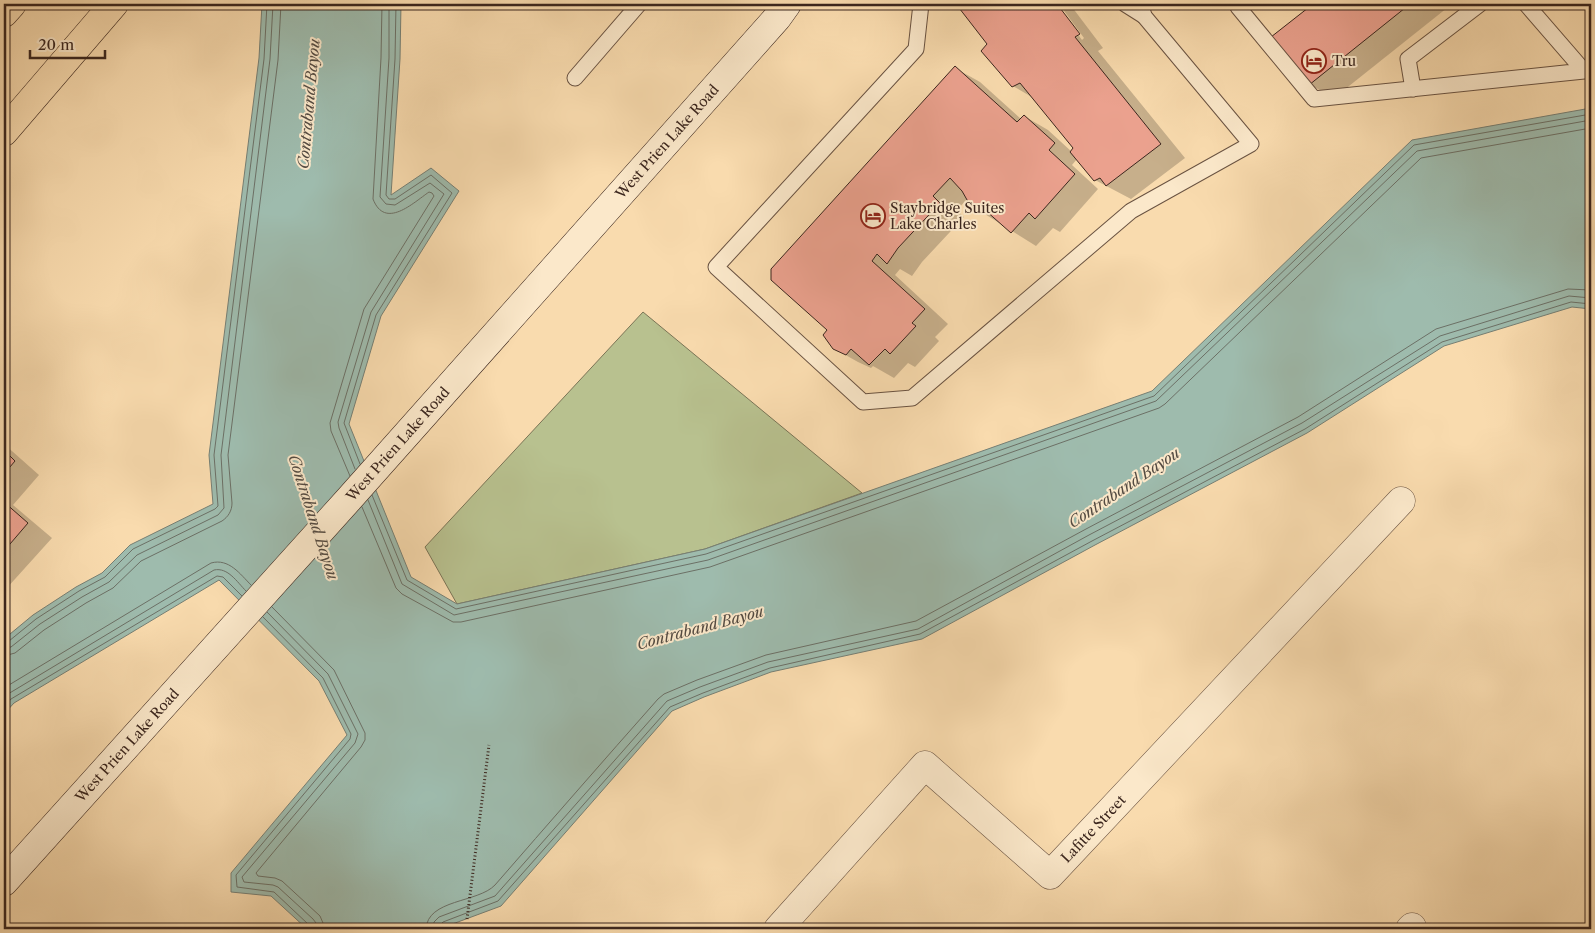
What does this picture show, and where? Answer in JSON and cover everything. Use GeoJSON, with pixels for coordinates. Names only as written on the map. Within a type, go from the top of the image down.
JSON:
{"type":"FeatureCollection","features":[{"type":"Feature","properties":{"kind":"highway"},"geometry":{"type":"LineString","coordinates":[[4,13],[12,4]]}},
{"type":"Feature","properties":{"kind":"highway"},"geometry":{"type":"LineString","coordinates":[[4,132],[114,4]]}},
{"type":"Feature","properties":{"kind":"street","name":"West Prien Lake Road"},"geometry":{"type":"LineString","coordinates":[[4,882],[613,203],[788,4]]}},
{"type":"Feature","properties":{"kind":"street","name":"Lafitte Street"},"geometry":{"type":"LineString","coordinates":[[778,929],[926,765],[1050,875],[1402,501]]}},
{"type":"Feature","properties":{"kind":"lane"},"geometry":{"type":"LineString","coordinates":[[575,78],[639,4]]}},
{"type":"Feature","properties":{"kind":"lane"},"geometry":{"type":"LineString","coordinates":[[922,4],[916,49],[716,267],[863,402],[912,398],[1132,211],[1251,144],[1142,10],[1125,4]]}},
{"type":"Feature","properties":{"kind":"lane"},"geometry":{"type":"LineString","coordinates":[[1413,89],[1408,59],[1480,4]]}},
{"type":"Feature","properties":{"kind":"lane"},"geometry":{"type":"LineString","coordinates":[[1239,5],[1314,99],[1584,71],[1526,4]]}},
{"type":"Feature","properties":{"kind":"path"},"geometry":{"type":"LineString","coordinates":[[467,918],[489,744]]}},
{"type":"Feature","properties":{"kind":"green space"},"geometry":{"type":"Polygon","coordinates":[[[643,312],[862,493],[705,549],[457,604],[425,547],[643,312]]]}},
{"type":"Feature","properties":{"kind":"water","name":"Contraband Bayou"},"geometry":{"type":"Polygon","coordinates":[[[262,4],[401,4],[400,59],[391,195],[431,168],[459,191],[381,316],[349,424],[411,577],[457,604],[705,549],[1152,391],[1412,140],[1591,108],[1591,309],[1572,307],[1444,346],[1307,433],[922,639],[771,672],[672,711],[501,906],[439,929],[307,929],[271,896],[231,892],[231,873],[347,735],[319,681],[219,580],[14,703],[4,714],[4,639],[33,615],[76,587],[102,573],[130,545],[213,504],[209,455],[259,58],[262,4]]]}},
{"type":"Feature","properties":{"kind":"building"},"geometry":{"type":"Polygon","coordinates":[[[956,4],[1057,4],[1080,34],[1075,37],[1161,144],[1106,186],[1100,178],[1094,181],[1070,152],[1073,148],[1020,83],[1012,87],[981,51],[987,44],[956,4]]]}},
{"type":"Feature","properties":{"kind":"building","name":"Tru"},"geometry":{"type":"Polygon","coordinates":[[[1313,4],[1410,4],[1309,85],[1271,37],[1313,4]]]}},
{"type":"Feature","properties":{"kind":"building","name":"Staybridge Suites Lake Charles"},"geometry":{"type":"Polygon","coordinates":[[[955,66],[1017,122],[1024,115],[1055,143],[1049,150],[1075,174],[1035,219],[1029,213],[1011,233],[985,210],[971,207],[962,191],[950,178],[933,196],[940,203],[898,248],[887,264],[877,254],[872,261],[925,309],[912,323],[916,326],[890,354],[885,349],[869,365],[851,349],[846,355],[833,349],[823,335],[827,330],[771,280],[771,269],[955,66]]]}},
{"type":"Feature","properties":{"kind":"building"},"geometry":{"type":"Polygon","coordinates":[[[4,450],[15,461],[4,474],[4,450]]]}},
{"type":"Feature","properties":{"kind":"building"},"geometry":{"type":"Polygon","coordinates":[[[4,502],[28,523],[4,551],[4,502]]]}},
{"type":"Feature","properties":{"kind":"place","name":"Tru"},"geometry":{"type":"Point","coordinates":[1314,61]}},
{"type":"Feature","properties":{"kind":"place","name":"Staybridge Suites Lake Charles"},"geometry":{"type":"Point","coordinates":[873,216]}}]}
